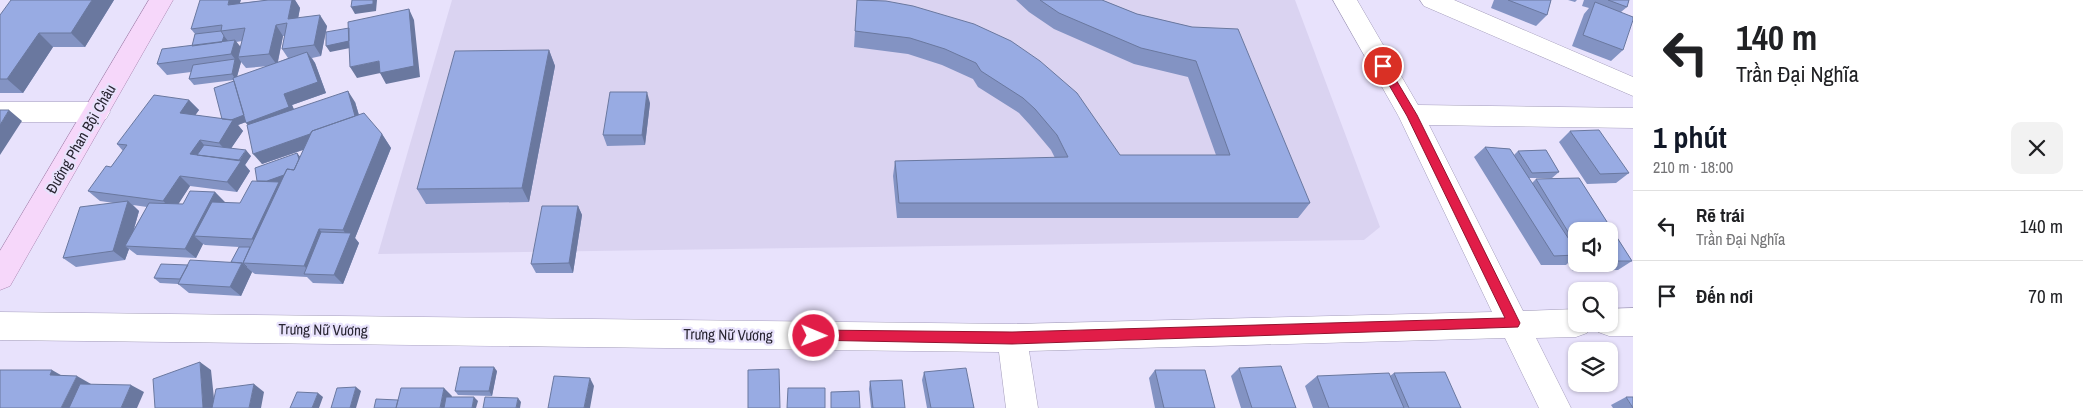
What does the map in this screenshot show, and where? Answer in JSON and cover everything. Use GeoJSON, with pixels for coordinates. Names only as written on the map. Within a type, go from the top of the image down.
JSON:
{"type":"FeatureCollection","features":[{"type":"Feature","properties":{"kind":"main road","name":"Đường Phan Bội Châu"},"geometry":{"type":"LineString","coordinates":[[0,276],[161,0]]}},
{"type":"Feature","properties":{"kind":"street"},"geometry":{"type":"LineString","coordinates":[[1345,0],[1411,115],[1555,408]]}},
{"type":"Feature","properties":{"kind":"street"},"geometry":{"type":"LineString","coordinates":[[1432,0],[1633,88]]}},
{"type":"Feature","properties":{"kind":"street"},"geometry":{"type":"LineString","coordinates":[[0,112],[97,112]]}},
{"type":"Feature","properties":{"kind":"street"},"geometry":{"type":"LineString","coordinates":[[1411,115],[1633,118]]}},
{"type":"Feature","properties":{"kind":"street"},"geometry":{"type":"LineString","coordinates":[[1618,322],[1633,322]]}},
{"type":"Feature","properties":{"kind":"street","name":"Trưng Nữ Vương"},"geometry":{"type":"LineString","coordinates":[[0,326],[1012,338],[1568,323]]}},
{"type":"Feature","properties":{"kind":"street"},"geometry":{"type":"LineString","coordinates":[[1012,338],[1022,408]]}},
{"type":"Feature","properties":{"kind":"shaded area"},"geometry":{"type":"Polygon","coordinates":[[[452,0],[1295,0],[1380,227],[1364,240],[378,254],[452,0]]]}},
{"type":"Feature","properties":{"kind":"building"},"geometry":{"type":"Polygon","coordinates":[[[11,0],[92,0],[71,33],[39,33],[7,79],[0,79],[0,15],[11,0]]]}},
{"type":"Feature","properties":{"kind":"building"},"geometry":{"type":"Polygon","coordinates":[[[200,0],[229,0],[228,5],[268,0],[292,0],[288,19],[320,15],[314,45],[282,49],[287,23],[276,25],[269,54],[238,57],[245,28],[221,31],[222,25],[191,29],[200,0]]]}},
{"type":"Feature","properties":{"kind":"building"},"geometry":{"type":"Polygon","coordinates":[[[352,0],[373,0],[373,4],[351,7],[352,0]]]}},
{"type":"Feature","properties":{"kind":"building"},"geometry":{"type":"Polygon","coordinates":[[[857,0],[886,1],[913,6],[974,24],[1011,41],[1040,61],[1077,93],[1120,155],[1230,155],[1196,61],[1141,48],[1059,13],[1040,0],[1102,0],[1137,14],[1192,27],[1238,29],[1310,203],[899,203],[895,161],[1068,157],[1057,135],[1035,109],[1023,98],[981,71],[976,63],[945,49],[910,38],[855,31],[857,0]]]}},
{"type":"Feature","properties":{"kind":"building"},"geometry":{"type":"Polygon","coordinates":[[[1508,0],[1551,0],[1547,15],[1508,0]]]}},
{"type":"Feature","properties":{"kind":"building"},"geometry":{"type":"Polygon","coordinates":[[[1608,0],[1629,0],[1627,7],[1608,0]]]}},
{"type":"Feature","properties":{"kind":"building"},"geometry":{"type":"Polygon","coordinates":[[[1595,2],[1633,17],[1623,50],[1583,35],[1595,2]]]}},
{"type":"Feature","properties":{"kind":"building"},"geometry":{"type":"Polygon","coordinates":[[[409,9],[414,66],[380,73],[379,61],[350,67],[348,22],[409,9]]]}},
{"type":"Feature","properties":{"kind":"building"},"geometry":{"type":"Polygon","coordinates":[[[349,28],[349,41],[326,46],[326,32],[349,28]]]}},
{"type":"Feature","properties":{"kind":"building"},"geometry":{"type":"Polygon","coordinates":[[[221,31],[224,36],[222,42],[192,46],[195,34],[221,31]]]}},
{"type":"Feature","properties":{"kind":"building"},"geometry":{"type":"Polygon","coordinates":[[[235,40],[231,54],[157,64],[162,49],[235,40]]]}},
{"type":"Feature","properties":{"kind":"building"},"geometry":{"type":"Polygon","coordinates":[[[549,50],[522,188],[417,189],[455,51],[549,50]]]}},
{"type":"Feature","properties":{"kind":"building"},"geometry":{"type":"Polygon","coordinates":[[[307,52],[318,82],[284,94],[289,107],[246,123],[233,78],[307,52]]]}},
{"type":"Feature","properties":{"kind":"building"},"geometry":{"type":"Polygon","coordinates":[[[235,59],[232,74],[189,79],[193,65],[235,59]]]}},
{"type":"Feature","properties":{"kind":"building"},"geometry":{"type":"Polygon","coordinates":[[[234,81],[244,115],[231,120],[222,119],[214,88],[234,81]]]}},
{"type":"Feature","properties":{"kind":"building"},"geometry":{"type":"Polygon","coordinates":[[[348,91],[355,116],[253,154],[247,125],[348,91]]]}},
{"type":"Feature","properties":{"kind":"building"},"geometry":{"type":"Polygon","coordinates":[[[610,92],[647,92],[642,135],[603,135],[610,92]]]}},
{"type":"Feature","properties":{"kind":"building"},"geometry":{"type":"Polygon","coordinates":[[[154,95],[189,100],[180,113],[233,120],[219,143],[200,140],[190,154],[241,161],[227,182],[180,176],[163,201],[88,191],[106,166],[111,167],[127,145],[117,144],[154,95]]]}},
{"type":"Feature","properties":{"kind":"building"},"geometry":{"type":"Polygon","coordinates":[[[0,110],[9,110],[0,125],[0,110]]]}},
{"type":"Feature","properties":{"kind":"building"},"geometry":{"type":"Polygon","coordinates":[[[364,113],[382,134],[343,230],[319,229],[304,266],[243,263],[287,169],[294,170],[312,131],[364,113]]]}},
{"type":"Feature","properties":{"kind":"building"},"geometry":{"type":"Polygon","coordinates":[[[1599,130],[1629,173],[1600,174],[1570,131],[1599,130]]]}},
{"type":"Feature","properties":{"kind":"building"},"geometry":{"type":"Polygon","coordinates":[[[204,145],[246,150],[239,160],[197,155],[204,145]]]}},
{"type":"Feature","properties":{"kind":"building"},"geometry":{"type":"Polygon","coordinates":[[[1485,147],[1510,149],[1568,238],[1568,255],[1554,256],[1485,147]]]}},
{"type":"Feature","properties":{"kind":"building"},"geometry":{"type":"Polygon","coordinates":[[[1546,150],[1559,172],[1532,173],[1518,151],[1546,150]]]}},
{"type":"Feature","properties":{"kind":"building"},"geometry":{"type":"Polygon","coordinates":[[[297,153],[299,159],[294,170],[287,169],[284,175],[267,181],[257,181],[255,168],[297,153]]]}},
{"type":"Feature","properties":{"kind":"building"},"geometry":{"type":"Polygon","coordinates":[[[1579,178],[1607,222],[1568,222],[1568,232],[1536,179],[1579,178]]]}},
{"type":"Feature","properties":{"kind":"building"},"geometry":{"type":"Polygon","coordinates":[[[252,181],[279,182],[252,239],[194,236],[212,202],[240,203],[252,181]]]}},
{"type":"Feature","properties":{"kind":"building"},"geometry":{"type":"Polygon","coordinates":[[[190,191],[215,192],[185,249],[125,246],[149,203],[183,204],[190,191]]]}},
{"type":"Feature","properties":{"kind":"building"},"geometry":{"type":"Polygon","coordinates":[[[128,201],[113,251],[63,258],[80,207],[128,201]]]}},
{"type":"Feature","properties":{"kind":"building"},"geometry":{"type":"Polygon","coordinates":[[[542,206],[578,206],[569,263],[531,264],[542,206]]]}},
{"type":"Feature","properties":{"kind":"building"},"geometry":{"type":"Polygon","coordinates":[[[321,232],[351,233],[334,275],[304,274],[321,232]]]}},
{"type":"Feature","properties":{"kind":"building"},"geometry":{"type":"Polygon","coordinates":[[[1618,239],[1632,261],[1618,261],[1618,239]]]}},
{"type":"Feature","properties":{"kind":"building"},"geometry":{"type":"Polygon","coordinates":[[[239,247],[250,247],[243,263],[247,267],[242,263],[231,262],[239,247]]]}},
{"type":"Feature","properties":{"kind":"building"},"geometry":{"type":"Polygon","coordinates":[[[190,260],[242,263],[230,287],[178,284],[190,260]]]}},
{"type":"Feature","properties":{"kind":"building"},"geometry":{"type":"Polygon","coordinates":[[[161,264],[188,265],[180,279],[154,278],[161,264]]]}},
{"type":"Feature","properties":{"kind":"building"},"geometry":{"type":"Polygon","coordinates":[[[200,362],[203,408],[155,408],[153,379],[200,362]]]}},
{"type":"Feature","properties":{"kind":"building"},"geometry":{"type":"Polygon","coordinates":[[[1281,366],[1296,408],[1252,408],[1239,368],[1281,366]]]}},
{"type":"Feature","properties":{"kind":"building"},"geometry":{"type":"Polygon","coordinates":[[[460,367],[494,367],[489,391],[455,391],[460,367]]]}},
{"type":"Feature","properties":{"kind":"building"},"geometry":{"type":"Polygon","coordinates":[[[966,368],[974,408],[931,408],[924,372],[966,368]]]}},
{"type":"Feature","properties":{"kind":"building"},"geometry":{"type":"Polygon","coordinates":[[[779,369],[780,408],[748,408],[748,370],[779,369]]]}},
{"type":"Feature","properties":{"kind":"building"},"geometry":{"type":"Polygon","coordinates":[[[0,370],[52,370],[50,375],[77,376],[61,408],[0,408],[0,370]]]}},
{"type":"Feature","properties":{"kind":"building"},"geometry":{"type":"Polygon","coordinates":[[[1155,370],[1205,370],[1215,408],[1164,408],[1155,370]]]}},
{"type":"Feature","properties":{"kind":"building"},"geometry":{"type":"Polygon","coordinates":[[[1445,372],[1461,408],[1409,408],[1394,373],[1445,372]]]}},
{"type":"Feature","properties":{"kind":"building"},"geometry":{"type":"Polygon","coordinates":[[[1389,373],[1404,408],[1329,408],[1317,376],[1389,373]]]}},
{"type":"Feature","properties":{"kind":"building"},"geometry":{"type":"Polygon","coordinates":[[[554,376],[590,378],[584,408],[548,408],[554,376]]]}},
{"type":"Feature","properties":{"kind":"building"},"geometry":{"type":"Polygon","coordinates":[[[902,380],[905,408],[873,408],[870,381],[902,380]]]}},
{"type":"Feature","properties":{"kind":"building"},"geometry":{"type":"Polygon","coordinates":[[[80,384],[131,385],[121,408],[69,408],[80,384]]]}},
{"type":"Feature","properties":{"kind":"building"},"geometry":{"type":"Polygon","coordinates":[[[254,384],[249,408],[212,408],[216,389],[254,384]]]}},
{"type":"Feature","properties":{"kind":"building"},"geometry":{"type":"Polygon","coordinates":[[[356,387],[350,408],[331,408],[337,388],[356,387]]]}},
{"type":"Feature","properties":{"kind":"building"},"geometry":{"type":"Polygon","coordinates":[[[401,388],[444,388],[440,408],[396,408],[401,388]]]}},
{"type":"Feature","properties":{"kind":"building"},"geometry":{"type":"Polygon","coordinates":[[[788,388],[825,388],[825,408],[787,408],[788,388]]]}},
{"type":"Feature","properties":{"kind":"building"},"geometry":{"type":"Polygon","coordinates":[[[859,391],[860,408],[831,408],[831,392],[859,391]]]}},
{"type":"Feature","properties":{"kind":"building"},"geometry":{"type":"Polygon","coordinates":[[[297,392],[318,393],[312,408],[290,408],[297,392]]]}},
{"type":"Feature","properties":{"kind":"building"},"geometry":{"type":"Polygon","coordinates":[[[446,397],[474,397],[472,408],[444,408],[446,397]]]}},
{"type":"Feature","properties":{"kind":"building"},"geometry":{"type":"Polygon","coordinates":[[[485,397],[518,398],[516,408],[483,408],[485,397]]]}},
{"type":"Feature","properties":{"kind":"building"},"geometry":{"type":"Polygon","coordinates":[[[1626,397],[1633,397],[1633,408],[1626,397]]]}},
{"type":"Feature","properties":{"kind":"building"},"geometry":{"type":"Polygon","coordinates":[[[376,399],[398,400],[396,408],[374,408],[376,399]]]}},
{"type":"Feature","properties":{"kind":"route"},"geometry":{"type":"LineString","coordinates":[[814,336],[1012,338],[1514,323],[1411,115],[1383,66]]}}]}
